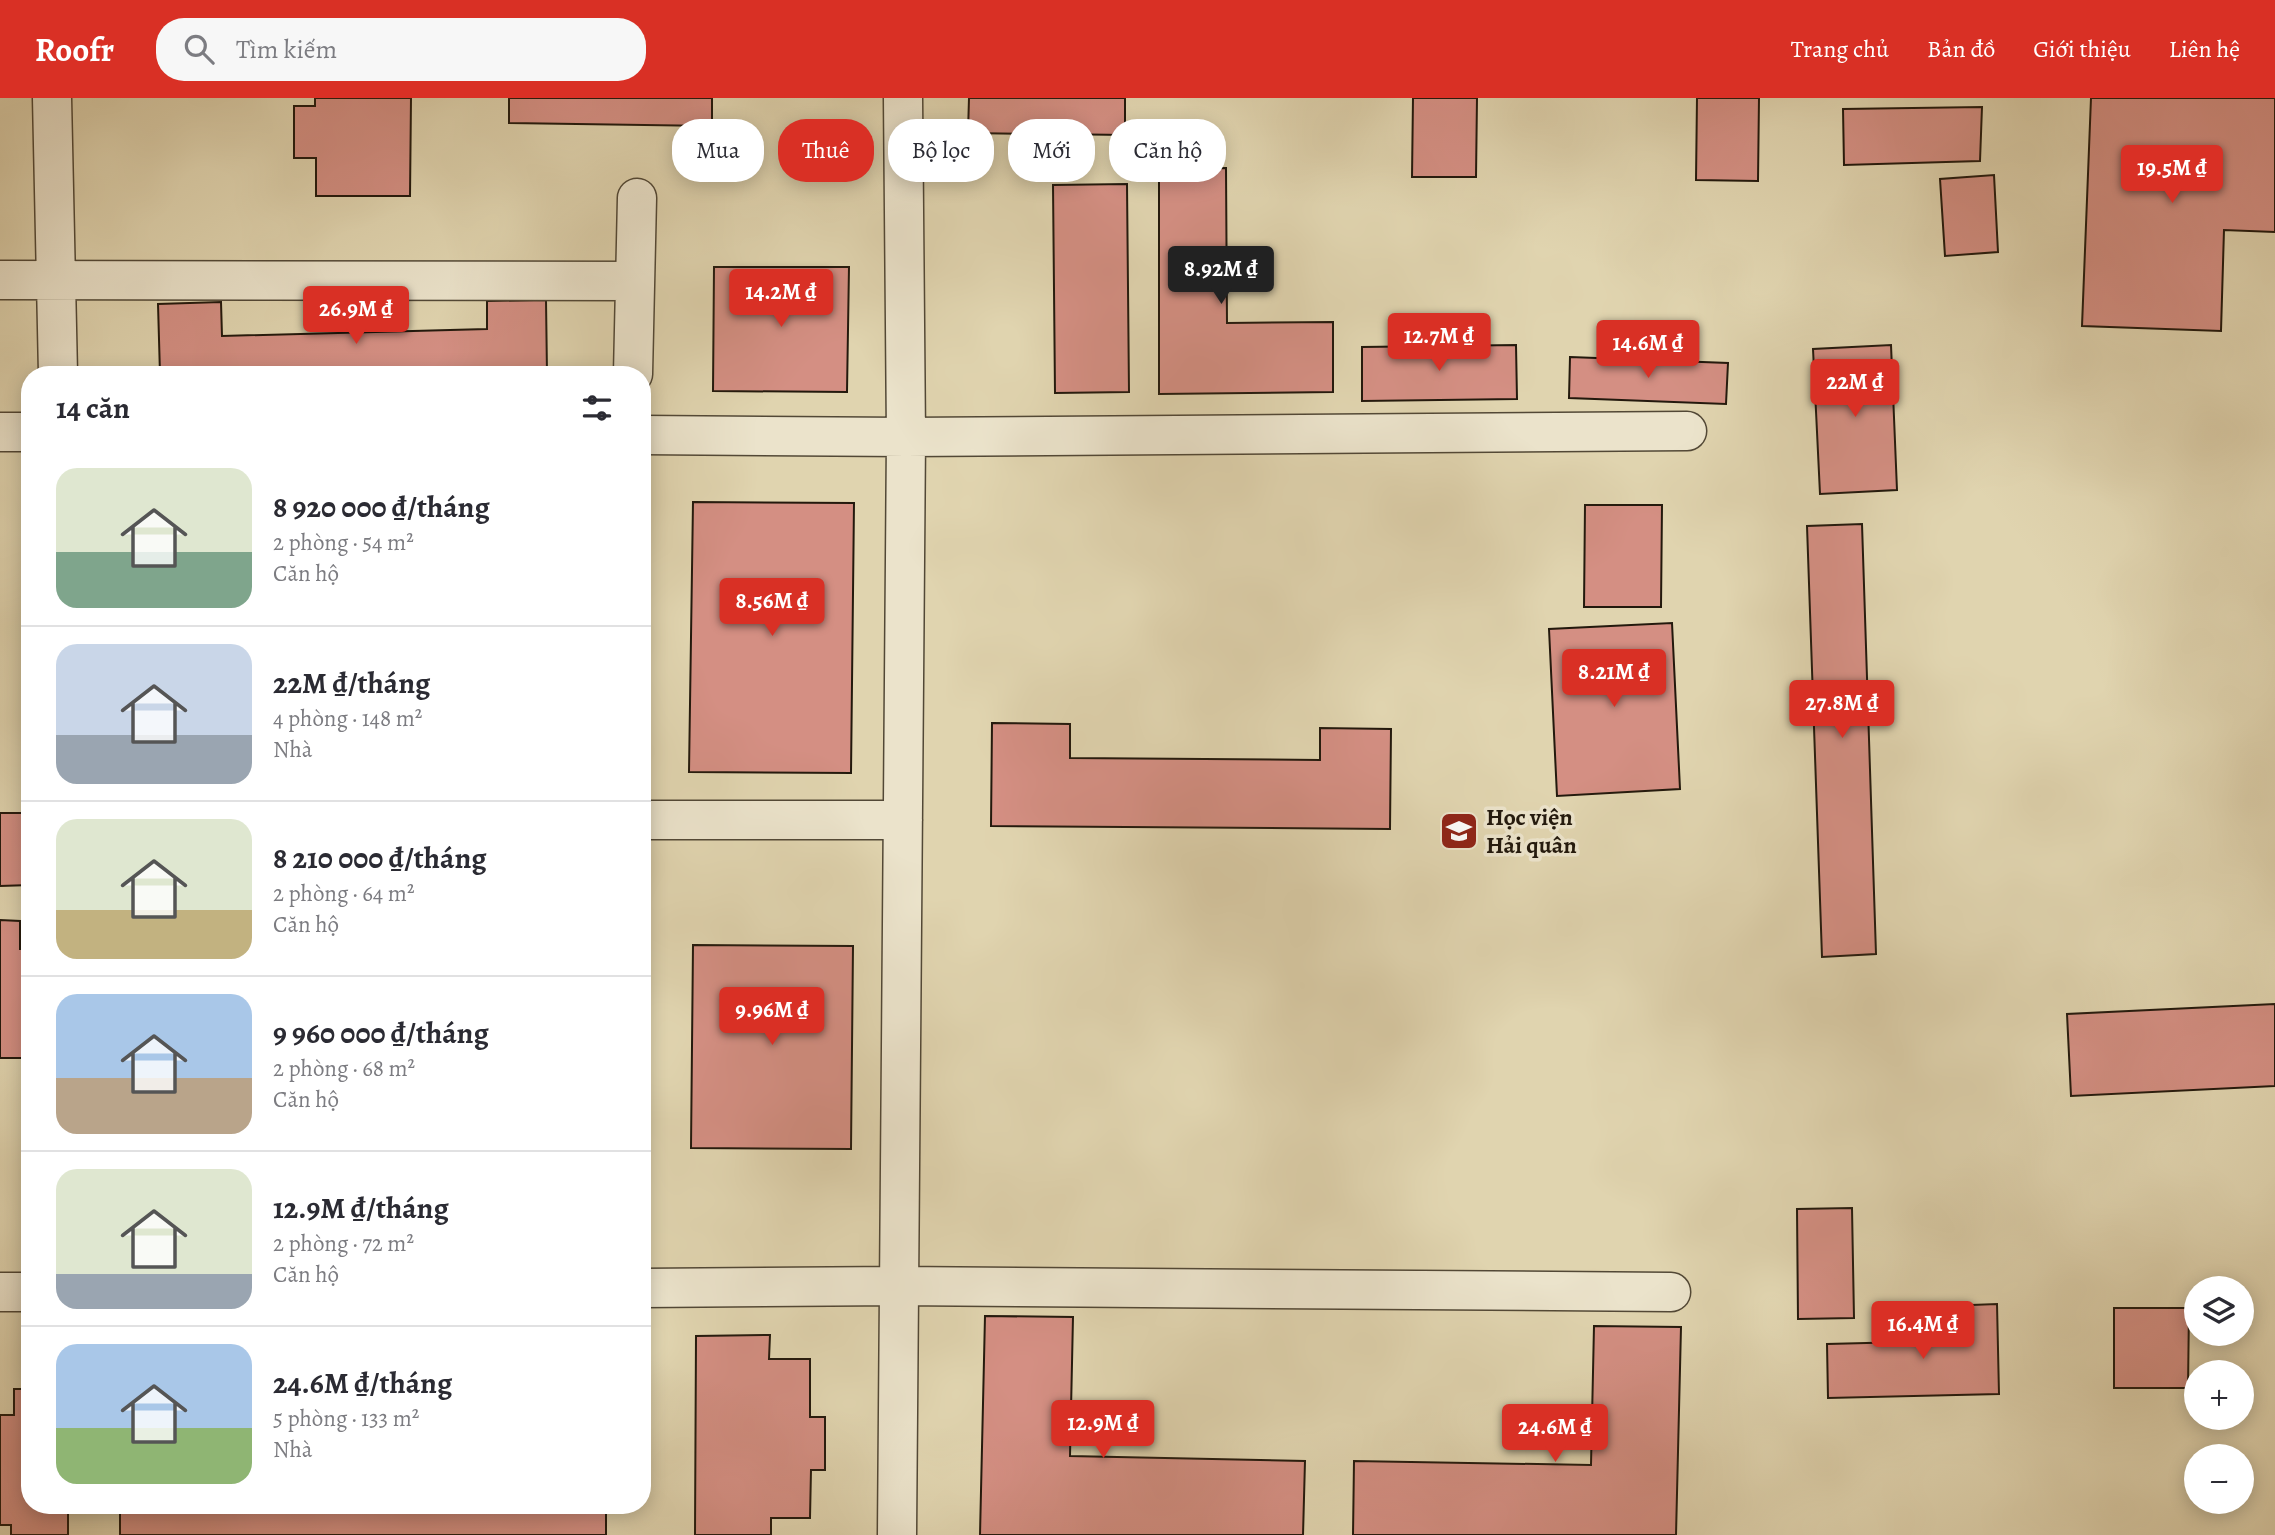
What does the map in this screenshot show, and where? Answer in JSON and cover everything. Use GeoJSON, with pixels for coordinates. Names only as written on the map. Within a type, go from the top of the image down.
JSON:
{"type":"FeatureCollection","features":[{"type":"Feature","properties":{"kind":"lane"},"geometry":{"type":"LineString","coordinates":[[52,98],[58,366]]}},
{"type":"Feature","properties":{"kind":"lane"},"geometry":{"type":"LineString","coordinates":[[898,1535],[906,438],[903,98]]}},
{"type":"Feature","properties":{"kind":"lane"},"geometry":{"type":"LineString","coordinates":[[633,366],[637,198]]}},
{"type":"Feature","properties":{"kind":"lane"},"geometry":{"type":"LineString","coordinates":[[0,280],[635,281]]}},
{"type":"Feature","properties":{"kind":"lane"},"geometry":{"type":"LineString","coordinates":[[651,435],[906,438],[1687,431]]}},
{"type":"Feature","properties":{"kind":"lane"},"geometry":{"type":"LineString","coordinates":[[0,432],[21,432]]}},
{"type":"Feature","properties":{"kind":"lane"},"geometry":{"type":"LineString","coordinates":[[651,820],[903,820]]}},
{"type":"Feature","properties":{"kind":"lane"},"geometry":{"type":"LineString","coordinates":[[651,1288],[898,1286],[1671,1292]]}},
{"type":"Feature","properties":{"kind":"lane"},"geometry":{"type":"LineString","coordinates":[[0,1292],[21,1292]]}},
{"type":"Feature","properties":{"kind":"building"},"geometry":{"type":"Polygon","coordinates":[[[315,98],[411,98],[410,196],[316,196],[316,158],[294,158],[294,106],[315,106],[315,98]]]}},
{"type":"Feature","properties":{"kind":"building"},"geometry":{"type":"Polygon","coordinates":[[[509,98],[712,98],[712,119],[672,119],[672,125],[509,123],[509,98]]]}},
{"type":"Feature","properties":{"kind":"building"},"geometry":{"type":"Polygon","coordinates":[[[969,98],[1125,98],[1125,119],[1109,119],[1109,135],[1095,135],[1095,119],[1008,119],[1008,134],[994,133],[994,119],[968,119],[969,98]]]}},
{"type":"Feature","properties":{"kind":"building"},"geometry":{"type":"Polygon","coordinates":[[[1413,98],[1477,98],[1476,177],[1412,177],[1413,98]]]}},
{"type":"Feature","properties":{"kind":"building"},"geometry":{"type":"Polygon","coordinates":[[[1697,98],[1759,98],[1758,181],[1696,180],[1697,98]]]}},
{"type":"Feature","properties":{"kind":"building"},"geometry":{"type":"Polygon","coordinates":[[[2091,98],[2275,98],[2275,232],[2224,230],[2221,331],[2082,326],[2091,98]]]}},
{"type":"Feature","properties":{"kind":"building"},"geometry":{"type":"Polygon","coordinates":[[[1982,107],[1980,161],[1844,165],[1843,109],[1982,107]]]}},
{"type":"Feature","properties":{"kind":"building"},"geometry":{"type":"Polygon","coordinates":[[[1226,168],[1227,323],[1333,322],[1333,392],[1159,394],[1159,182],[1226,182],[1226,168]]]}},
{"type":"Feature","properties":{"kind":"building"},"geometry":{"type":"Polygon","coordinates":[[[1994,175],[1998,252],[1945,256],[1940,179],[1994,175]]]}},
{"type":"Feature","properties":{"kind":"building"},"geometry":{"type":"Polygon","coordinates":[[[1127,184],[1129,392],[1055,393],[1053,185],[1127,184]]]}},
{"type":"Feature","properties":{"kind":"building"},"geometry":{"type":"Polygon","coordinates":[[[714,267],[849,267],[847,392],[713,391],[714,267]]]}},
{"type":"Feature","properties":{"kind":"building"},"geometry":{"type":"Polygon","coordinates":[[[546,300],[547,366],[160,366],[158,304],[221,302],[222,336],[487,329],[487,301],[546,300]]]}},
{"type":"Feature","properties":{"kind":"building"},"geometry":{"type":"Polygon","coordinates":[[[1516,345],[1517,399],[1362,401],[1362,347],[1516,345]]]}},
{"type":"Feature","properties":{"kind":"building"},"geometry":{"type":"Polygon","coordinates":[[[1891,345],[1897,490],[1820,494],[1813,349],[1891,345]]]}},
{"type":"Feature","properties":{"kind":"building"},"geometry":{"type":"Polygon","coordinates":[[[1570,357],[1728,363],[1726,404],[1569,398],[1570,357]]]}},
{"type":"Feature","properties":{"kind":"building"},"geometry":{"type":"Polygon","coordinates":[[[693,502],[854,503],[851,773],[689,772],[693,502]]]}},
{"type":"Feature","properties":{"kind":"building"},"geometry":{"type":"Polygon","coordinates":[[[1585,505],[1662,505],[1661,607],[1584,607],[1585,505]]]}},
{"type":"Feature","properties":{"kind":"building"},"geometry":{"type":"Polygon","coordinates":[[[1862,524],[1876,954],[1822,957],[1807,526],[1862,524]]]}},
{"type":"Feature","properties":{"kind":"building"},"geometry":{"type":"Polygon","coordinates":[[[1672,623],[1680,789],[1557,796],[1549,629],[1672,623]]]}},
{"type":"Feature","properties":{"kind":"building"},"geometry":{"type":"Polygon","coordinates":[[[992,723],[1070,724],[1070,758],[1320,760],[1320,728],[1391,729],[1390,829],[991,826],[992,723]]]}},
{"type":"Feature","properties":{"kind":"building"},"geometry":{"type":"Polygon","coordinates":[[[0,813],[21,813],[21,885],[0,886],[0,813]]]}},
{"type":"Feature","properties":{"kind":"building"},"geometry":{"type":"Polygon","coordinates":[[[0,920],[20,921],[21,1058],[0,1058],[0,920]]]}},
{"type":"Feature","properties":{"kind":"building"},"geometry":{"type":"Polygon","coordinates":[[[693,945],[853,946],[851,1149],[691,1148],[693,945]]]}},
{"type":"Feature","properties":{"kind":"building"},"geometry":{"type":"Polygon","coordinates":[[[2275,1004],[2275,1086],[2071,1096],[2067,1014],[2275,1004]]]}},
{"type":"Feature","properties":{"kind":"building"},"geometry":{"type":"Polygon","coordinates":[[[1852,1208],[1854,1318],[1798,1319],[1797,1209],[1852,1208]]]}},
{"type":"Feature","properties":{"kind":"building"},"geometry":{"type":"Polygon","coordinates":[[[1997,1304],[1999,1394],[1828,1398],[1827,1344],[1946,1341],[1945,1306],[1997,1304]]]}},
{"type":"Feature","properties":{"kind":"building"},"geometry":{"type":"Polygon","coordinates":[[[2114,1308],[2184,1308],[2184,1346],[2189,1346],[2188,1360],[2184,1360],[2184,1388],[2114,1388],[2114,1308]]]}},
{"type":"Feature","properties":{"kind":"building"},"geometry":{"type":"Polygon","coordinates":[[[985,1316],[1073,1317],[1070,1456],[1305,1461],[1303,1535],[980,1535],[985,1316]]]}},
{"type":"Feature","properties":{"kind":"building"},"geometry":{"type":"Polygon","coordinates":[[[1594,1326],[1681,1327],[1676,1535],[1353,1535],[1354,1461],[1591,1465],[1594,1326]]]}},
{"type":"Feature","properties":{"kind":"building"},"geometry":{"type":"Polygon","coordinates":[[[770,1335],[769,1359],[810,1359],[810,1417],[825,1417],[825,1470],[811,1470],[810,1518],[771,1518],[771,1535],[695,1535],[696,1336],[770,1335]]]}},
{"type":"Feature","properties":{"kind":"building"},"geometry":{"type":"Polygon","coordinates":[[[14,1389],[21,1389],[21,1514],[68,1514],[68,1535],[11,1535],[11,1525],[0,1525],[0,1415],[14,1415],[14,1389]]]}},
{"type":"Feature","properties":{"kind":"building"},"geometry":{"type":"Polygon","coordinates":[[[120,1514],[606,1514],[606,1535],[120,1535],[120,1514]]]}},
{"type":"Feature","properties":{"kind":"place","name":"Học viện Hải quân"},"geometry":{"type":"Point","coordinates":[1459,831]}}]}
